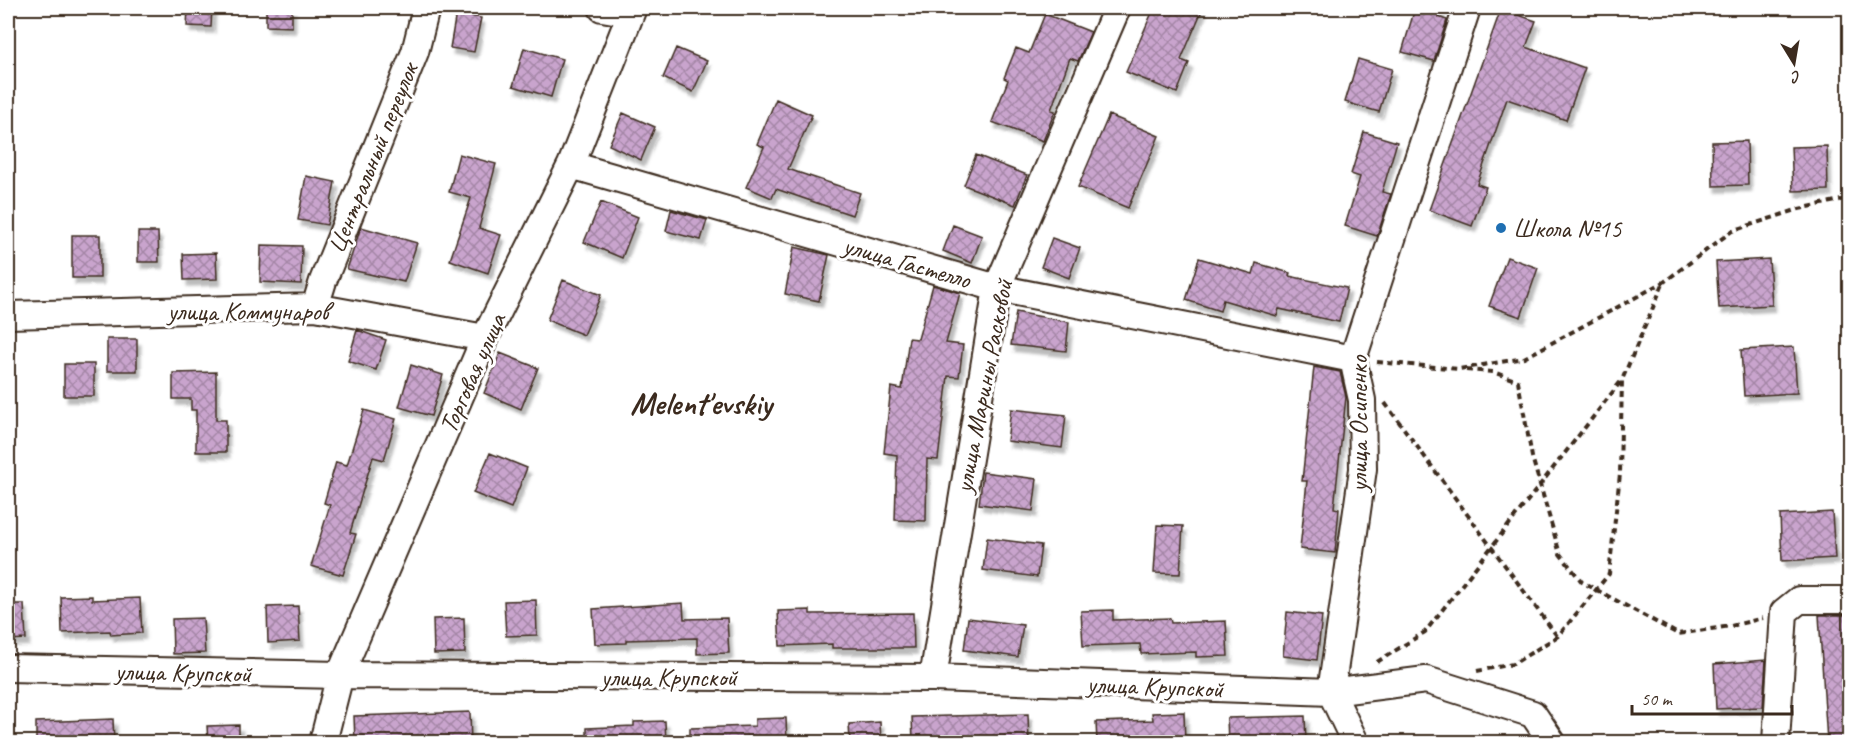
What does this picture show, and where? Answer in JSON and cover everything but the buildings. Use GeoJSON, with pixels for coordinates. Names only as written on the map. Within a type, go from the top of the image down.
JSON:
{"type":"FeatureCollection","features":[{"type":"Feature","properties":{"kind":"street","name":"Центральный переулок"},"geometry":{"type":"LineString","coordinates":[[315,307],[327,270],[415,52],[426,8]]}},
{"type":"Feature","properties":{"kind":"street"},"geometry":{"type":"LineString","coordinates":[[602,8],[632,10]]}},
{"type":"Feature","properties":{"kind":"street","name":"улица Марины Расковой"},"geometry":{"type":"LineString","coordinates":[[933,678],[997,288],[1117,8]]}},
{"type":"Feature","properties":{"kind":"street","name":"улица Осипенко"},"geometry":{"type":"LineString","coordinates":[[1331,692],[1363,469],[1362,400],[1353,359],[1467,8]]}},
{"type":"Feature","properties":{"kind":"street","name":"Торговая улица"},"geometry":{"type":"LineString","coordinates":[[322,742],[340,675],[485,338],[571,165],[632,10]]}},
{"type":"Feature","properties":{"kind":"street","name":"улица Гастелло"},"geometry":{"type":"LineString","coordinates":[[571,165],[997,288],[1353,359]]}},
{"type":"Feature","properties":{"kind":"street","name":"улица Коммунаров"},"geometry":{"type":"LineString","coordinates":[[8,315],[315,307],[485,338]]}},
{"type":"Feature","properties":{"kind":"street"},"geometry":{"type":"LineString","coordinates":[[1776,742],[1784,612],[1799,600],[1850,600]]}},
{"type":"Feature","properties":{"kind":"street","name":"улица Крупской"},"geometry":{"type":"LineString","coordinates":[[8,668],[340,675],[933,678],[1331,692],[1426,680],[1533,714],[1552,742]]}},
{"type":"Feature","properties":{"kind":"street"},"geometry":{"type":"LineString","coordinates":[[1331,692],[1355,742]]}},
{"type":"Feature","properties":{"kind":"path"},"geometry":{"type":"LineString","coordinates":[[1459,369],[1524,358],[1664,282],[1732,231],[1799,209],[1850,198]]}},
{"type":"Feature","properties":{"kind":"path"},"geometry":{"type":"LineString","coordinates":[[1368,668],[1425,632],[1622,380],[1664,282]]}},
{"type":"Feature","properties":{"kind":"path"},"geometry":{"type":"LineString","coordinates":[[1353,359],[1494,372],[1518,381],[1532,457],[1560,554],[1582,582],[1677,634],[1731,626],[1784,612]]}},
{"type":"Feature","properties":{"kind":"path"},"geometry":{"type":"LineString","coordinates":[[1470,672],[1513,664],[1558,636],[1609,574],[1620,474],[1622,380]]}},
{"type":"Feature","properties":{"kind":"path"},"geometry":{"type":"LineString","coordinates":[[1380,396],[1558,636]]}},
{"type":"Feature","properties":{"kind":"place","name":"Школа №15"},"geometry":{"type":"Point","coordinates":[1501,228]}},
{"type":"Feature","properties":{"kind":"district","name":"Melent'evskiy"},"geometry":{"type":"Point","coordinates":[701,403]}}]}
